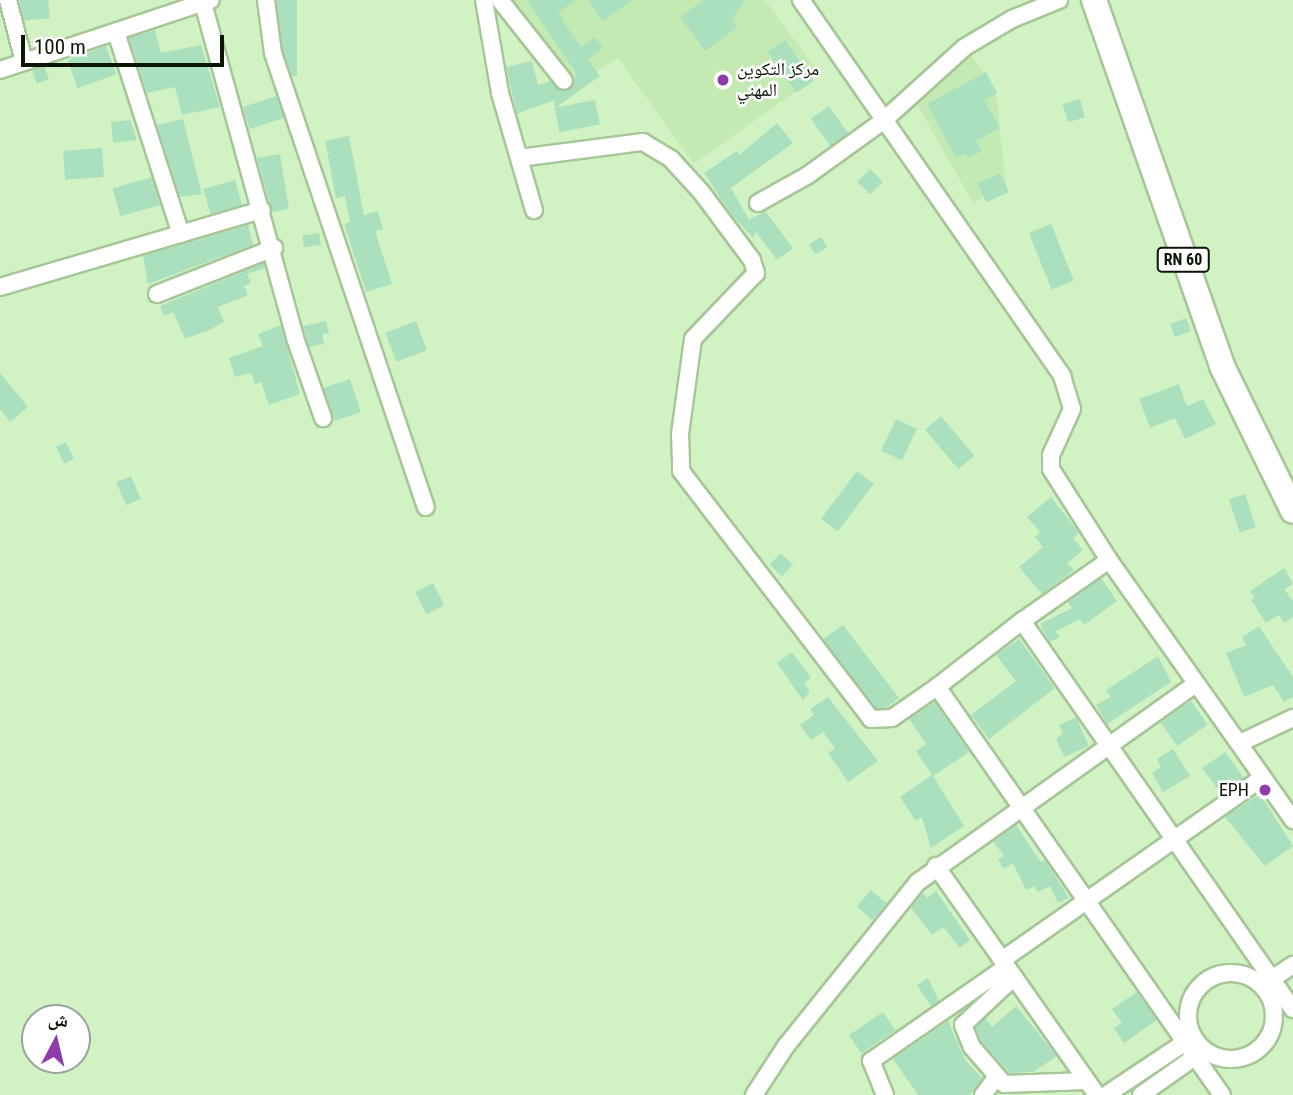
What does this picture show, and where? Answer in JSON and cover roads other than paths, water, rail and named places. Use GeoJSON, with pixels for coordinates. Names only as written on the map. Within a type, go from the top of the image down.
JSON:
{"type":"FeatureCollection","features":[{"type":"Feature","properties":{"kind":"main road","name":"RN 60"},"geometry":{"type":"LineString","coordinates":[[1094,0],[1222,366],[1293,511]]}},
{"type":"Feature","properties":{"kind":"main road","name":"RN 60"},"geometry":{"type":"LineString","coordinates":[[1112,0],[1235,357],[1293,475]]}},
{"type":"Feature","properties":{"kind":"street"},"geometry":{"type":"LineString","coordinates":[[8,0],[24,62]]}},
{"type":"Feature","properties":{"kind":"street"},"geometry":{"type":"LineString","coordinates":[[267,0],[273,53],[426,507]]}},
{"type":"Feature","properties":{"kind":"street"},"geometry":{"type":"LineString","coordinates":[[484,0],[499,93],[534,210]]}},
{"type":"Feature","properties":{"kind":"street"},"geometry":{"type":"LineString","coordinates":[[500,0],[564,81]]}},
{"type":"Feature","properties":{"kind":"street"},"geometry":{"type":"LineString","coordinates":[[801,0],[1062,376],[1072,409],[1051,455],[1051,469],[1109,560],[1293,820]]}},
{"type":"Feature","properties":{"kind":"street"},"geometry":{"type":"LineString","coordinates":[[758,203],[808,175],[883,121],[965,47],[1012,19],[1059,0]]}},
{"type":"Feature","properties":{"kind":"street"},"geometry":{"type":"LineString","coordinates":[[0,70],[207,1],[223,89],[274,248],[295,338],[323,418]]}},
{"type":"Feature","properties":{"kind":"street"},"geometry":{"type":"LineString","coordinates":[[116,32],[181,234]]}},
{"type":"Feature","properties":{"kind":"street"},"geometry":{"type":"LineString","coordinates":[[519,158],[643,142],[671,159],[702,194],[752,260],[756,273],[693,339],[680,434],[681,471],[871,719],[892,718],[1109,560]]}},
{"type":"Feature","properties":{"kind":"street"},"geometry":{"type":"LineString","coordinates":[[0,286],[262,210]]}},
{"type":"Feature","properties":{"kind":"street"},"geometry":{"type":"LineString","coordinates":[[157,294],[274,248]]}},
{"type":"Feature","properties":{"kind":"street"},"geometry":{"type":"LineString","coordinates":[[1022,621],[1111,746],[1267,983],[1286,1000],[1270,1034],[1256,1051],[1224,1059],[1200,1054],[1141,1095]]}},
{"type":"Feature","properties":{"kind":"street"},"geometry":{"type":"LineString","coordinates":[[754,1095],[786,1046],[910,891],[936,866],[1196,684]]}},
{"type":"Feature","properties":{"kind":"street"},"geometry":{"type":"LineString","coordinates":[[937,687],[1021,808],[1200,1054],[1222,1095]]}},
{"type":"Feature","properties":{"kind":"street"},"geometry":{"type":"LineString","coordinates":[[1240,743],[1293,718]]}},
{"type":"Feature","properties":{"kind":"street"},"geometry":{"type":"LineString","coordinates":[[886,1095],[871,1061],[1007,968],[1087,900],[1262,778]]}},
{"type":"Feature","properties":{"kind":"street"},"geometry":{"type":"LineString","coordinates":[[936,866],[1097,1095]]}},
{"type":"Feature","properties":{"kind":"street"},"geometry":{"type":"LineString","coordinates":[[1267,983],[1293,965]]}},
{"type":"Feature","properties":{"kind":"street"},"geometry":{"type":"LineString","coordinates":[[1007,968],[963,1025],[972,1047],[996,1078],[1009,1086],[1086,1081]]}},
{"type":"Feature","properties":{"kind":"street"},"geometry":{"type":"LineString","coordinates":[[1189,1040],[1187,1013],[1196,990],[1205,981],[1228,972],[1267,983]]}},
{"type":"Feature","properties":{"kind":"street"},"geometry":{"type":"LineString","coordinates":[[1105,1095],[1189,1040]]}},
{"type":"Feature","properties":{"kind":"street"},"geometry":{"type":"LineString","coordinates":[[983,1095],[996,1078]]}},
{"type":"Feature","properties":{"kind":"place","name":"مركز التكوين المهني"},"geometry":{"type":"Point","coordinates":[723,80]}},
{"type":"Feature","properties":{"kind":"place","name":"EPH"},"geometry":{"type":"Point","coordinates":[1265,790]}}]}
